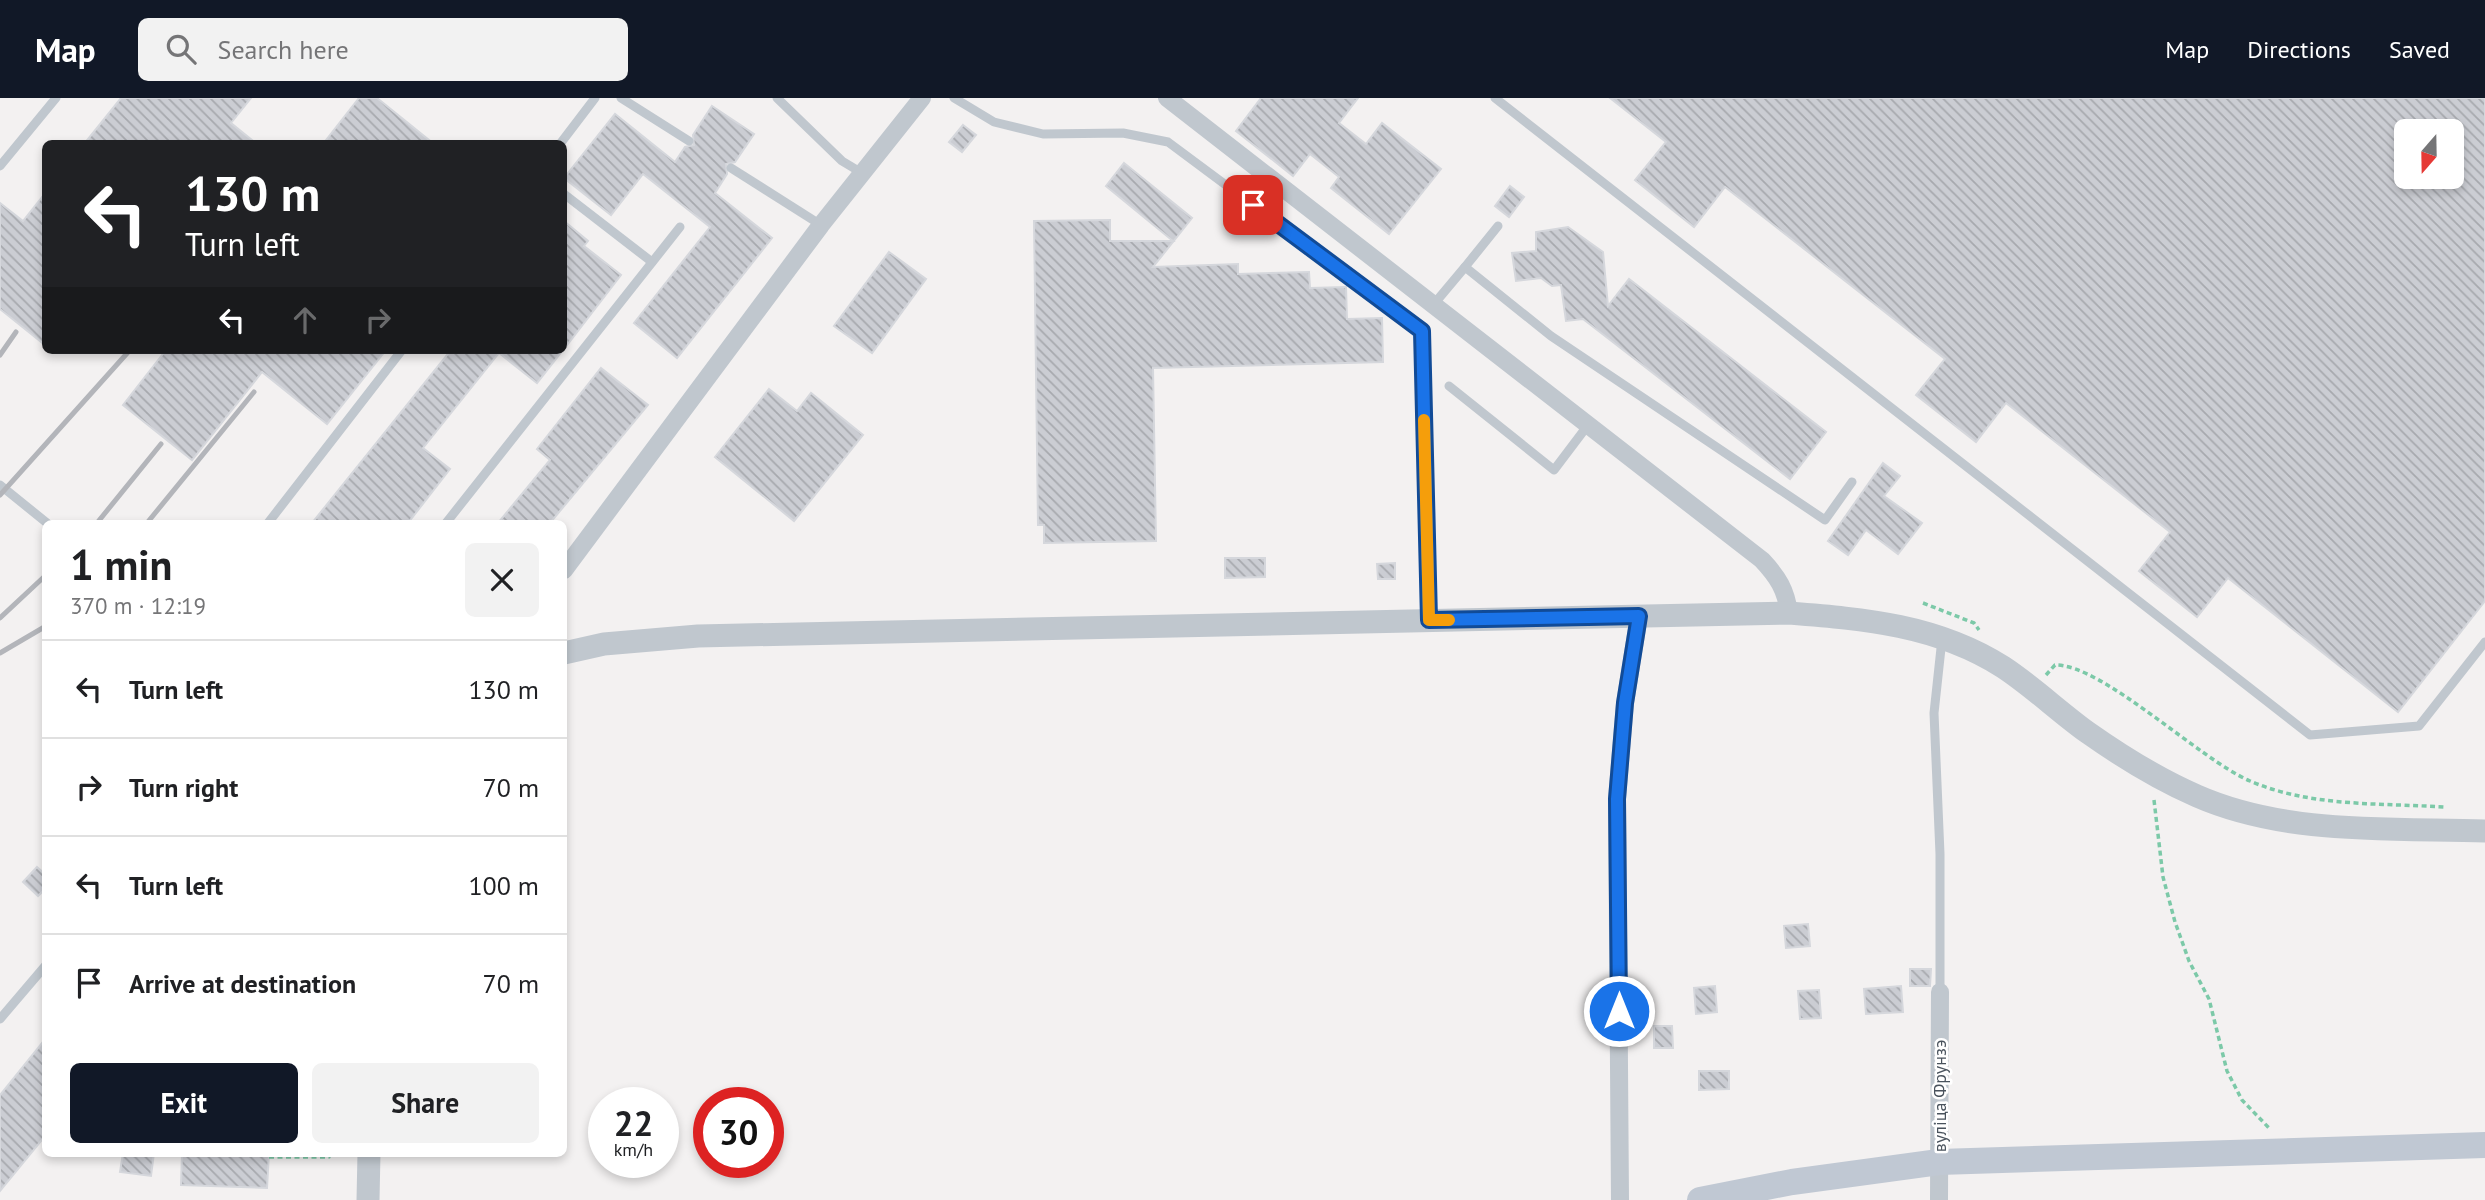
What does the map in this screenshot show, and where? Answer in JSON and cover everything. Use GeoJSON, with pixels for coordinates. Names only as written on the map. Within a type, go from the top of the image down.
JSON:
{"type":"FeatureCollection","features":[{"type":"Feature","properties":{"kind":"main road"},"geometry":{"type":"LineString","coordinates":[[1700,1200],[1792,1182],[1939,1162],[2485,1145]]}},
{"type":"Feature","properties":{"kind":"street"},"geometry":{"type":"LineString","coordinates":[[567,565],[821,225],[922,98]]}},
{"type":"Feature","properties":{"kind":"street"},"geometry":{"type":"LineString","coordinates":[[1167,98],[1762,560],[1779,579],[1787,595],[1789,613]]}},
{"type":"Feature","properties":{"kind":"street"},"geometry":{"type":"LineString","coordinates":[[567,652],[604,644],[698,636],[1789,613],[1874,620],[1942,637],[2003,667],[2088,732],[2149,772],[2199,797],[2271,819],[2342,827],[2485,831]]}},
{"type":"Feature","properties":{"kind":"street"},"geometry":{"type":"LineString","coordinates":[[1620,1200],[1617,799],[1625,703],[1639,616]]}},
{"type":"Feature","properties":{"kind":"street","name":"вуліца Фрунзэ"},"geometry":{"type":"LineString","coordinates":[[1940,992],[1940,1200]]}},
{"type":"Feature","properties":{"kind":"street"},"geometry":{"type":"LineString","coordinates":[[368,1200],[369,1157]]}},
{"type":"Feature","properties":{"kind":"lane"},"geometry":{"type":"LineString","coordinates":[[0,166],[55,98]]}},
{"type":"Feature","properties":{"kind":"lane"},"geometry":{"type":"LineString","coordinates":[[563,140],[595,98]]}},
{"type":"Feature","properties":{"kind":"lane"},"geometry":{"type":"LineString","coordinates":[[621,98],[689,141]]}},
{"type":"Feature","properties":{"kind":"lane"},"geometry":{"type":"LineString","coordinates":[[778,98],[842,161],[862,173]]}},
{"type":"Feature","properties":{"kind":"lane"},"geometry":{"type":"LineString","coordinates":[[954,98],[994,122],[1043,134],[1123,133],[1168,142],[1422,331],[1429,620]]}},
{"type":"Feature","properties":{"kind":"lane"},"geometry":{"type":"LineString","coordinates":[[1495,98],[2310,735],[2419,726],[2485,642]]}},
{"type":"Feature","properties":{"kind":"lane"},"geometry":{"type":"LineString","coordinates":[[731,168],[821,225]]}},
{"type":"Feature","properties":{"kind":"lane"},"geometry":{"type":"LineString","coordinates":[[567,196],[652,262]]}},
{"type":"Feature","properties":{"kind":"lane"},"geometry":{"type":"LineString","coordinates":[[1434,304],[1497,226]]}},
{"type":"Feature","properties":{"kind":"lane"},"geometry":{"type":"LineString","coordinates":[[448,520],[680,227]]}},
{"type":"Feature","properties":{"kind":"lane"},"geometry":{"type":"LineString","coordinates":[[1465,267],[1551,336],[1825,520],[1852,482]]}},
{"type":"Feature","properties":{"kind":"lane"},"geometry":{"type":"LineString","coordinates":[[270,520],[399,354]]}},
{"type":"Feature","properties":{"kind":"lane"},"geometry":{"type":"LineString","coordinates":[[1449,386],[1554,470],[1588,425]]}},
{"type":"Feature","properties":{"kind":"lane"},"geometry":{"type":"LineString","coordinates":[[0,485],[43,520]]}},
{"type":"Feature","properties":{"kind":"lane"},"geometry":{"type":"LineString","coordinates":[[1940,992],[1940,854],[1934,713],[1942,637]]}},
{"type":"Feature","properties":{"kind":"lane"},"geometry":{"type":"LineString","coordinates":[[0,1019],[42,970]]}},
{"type":"Feature","properties":{"kind":"path"},"geometry":{"type":"LineString","coordinates":[[1923,603],[1973,623]]}},
{"type":"Feature","properties":{"kind":"path"},"geometry":{"type":"LineString","coordinates":[[2045,677],[2054,665],[2067,665],[2130,701],[2209,758],[2249,780],[2293,796],[2445,807]]}},
{"type":"Feature","properties":{"kind":"path"},"geometry":{"type":"LineString","coordinates":[[2146,794],[2154,800],[2163,877],[2175,922],[2189,961],[2209,999],[2227,1071],[2242,1100],[2279,1138],[2282,1152]]}},
{"type":"Feature","properties":{"kind":"path"},"geometry":{"type":"LineString","coordinates":[[268,1157],[329,1157]]}},
{"type":"Feature","properties":{"kind":"building"},"geometry":{"type":"Polygon","coordinates":[[[121,98],[251,98],[231,123],[252,140],[87,140],[121,98]]]}},
{"type":"Feature","properties":{"kind":"building"},"geometry":{"type":"Polygon","coordinates":[[[359,98],[377,98],[429,140],[326,140],[359,98]]]}},
{"type":"Feature","properties":{"kind":"building"},"geometry":{"type":"Polygon","coordinates":[[[1261,98],[1358,98],[1339,123],[1366,144],[1382,123],[1441,169],[1389,234],[1331,188],[1339,177],[1310,154],[1293,176],[1236,131],[1261,98]]]}},
{"type":"Feature","properties":{"kind":"building"},"geometry":{"type":"Polygon","coordinates":[[[1610,98],[2485,98],[2485,601],[2398,712],[2228,578],[2197,617],[2139,571],[2170,532],[2006,403],[1976,442],[1916,395],[1945,359],[1725,187],[1694,227],[1635,180],[1666,142],[1610,98]]]}},
{"type":"Feature","properties":{"kind":"building"},"geometry":{"type":"Polygon","coordinates":[[[712,106],[754,134],[735,162],[726,164],[727,174],[715,193],[772,238],[677,358],[634,323],[710,227],[643,174],[611,215],[567,180],[567,174],[615,114],[675,162],[685,147],[694,145],[693,135],[712,106]]]}},
{"type":"Feature","properties":{"kind":"building"},"geometry":{"type":"Polygon","coordinates":[[[963,125],[976,135],[962,152],[949,142],[963,125]]]}},
{"type":"Feature","properties":{"kind":"building"},"geometry":{"type":"Polygon","coordinates":[[[1124,163],[1192,218],[1153,267],[1238,264],[1238,274],[1309,272],[1310,288],[1346,287],[1347,319],[1382,318],[1383,362],[1153,368],[1156,541],[1044,543],[1044,525],[1038,525],[1034,221],[1110,220],[1110,241],[1173,241],[1106,186],[1124,163]]]}},
{"type":"Feature","properties":{"kind":"building"},"geometry":{"type":"Polygon","coordinates":[[[1510,186],[1524,197],[1509,217],[1495,206],[1510,186]]]}},
{"type":"Feature","properties":{"kind":"building"},"geometry":{"type":"Polygon","coordinates":[[[42,197],[42,343],[0,309],[0,203],[23,221],[42,197]]]}},
{"type":"Feature","properties":{"kind":"building"},"geometry":{"type":"Polygon","coordinates":[[[567,224],[588,241],[584,246],[621,275],[567,345],[567,224]]]}},
{"type":"Feature","properties":{"kind":"building"},"geometry":{"type":"Polygon","coordinates":[[[1568,227],[1603,252],[1608,306],[1629,279],[1826,432],[1790,479],[1583,319],[1566,321],[1561,285],[1552,286],[1541,278],[1516,281],[1512,253],[1536,251],[1536,232],[1568,227]]]}},
{"type":"Feature","properties":{"kind":"building"},"geometry":{"type":"Polygon","coordinates":[[[889,252],[926,279],[872,353],[834,326],[889,252]]]}},
{"type":"Feature","properties":{"kind":"building"},"geometry":{"type":"Polygon","coordinates":[[[163,354],[383,354],[327,424],[262,372],[192,460],[123,405],[163,354]]]}},
{"type":"Feature","properties":{"kind":"building"},"geometry":{"type":"Polygon","coordinates":[[[448,354],[498,354],[423,448],[450,469],[410,520],[314,520],[448,354]]]}},
{"type":"Feature","properties":{"kind":"building"},"geometry":{"type":"Polygon","coordinates":[[[500,354],[560,354],[537,383],[500,354]]]}},
{"type":"Feature","properties":{"kind":"building"},"geometry":{"type":"Polygon","coordinates":[[[601,368],[648,405],[552,520],[500,520],[550,460],[537,449],[601,368]]]}},
{"type":"Feature","properties":{"kind":"building"},"geometry":{"type":"Polygon","coordinates":[[[769,389],[797,411],[811,393],[863,435],[794,521],[715,457],[769,389]]]}},
{"type":"Feature","properties":{"kind":"building"},"geometry":{"type":"Polygon","coordinates":[[[1883,463],[1900,476],[1884,496],[1922,523],[1898,554],[1866,530],[1848,555],[1828,541],[1883,463]]]}},
{"type":"Feature","properties":{"kind":"building"},"geometry":{"type":"Polygon","coordinates":[[[1225,558],[1265,558],[1265,577],[1225,578],[1225,558]]]}},
{"type":"Feature","properties":{"kind":"building"},"geometry":{"type":"Polygon","coordinates":[[[1395,563],[1395,579],[1378,579],[1377,564],[1395,563]]]}},
{"type":"Feature","properties":{"kind":"building"},"geometry":{"type":"Polygon","coordinates":[[[37,867],[42,871],[42,892],[38,896],[23,882],[37,867]]]}},
{"type":"Feature","properties":{"kind":"building"},"geometry":{"type":"Polygon","coordinates":[[[1808,924],[1810,946],[1786,948],[1784,926],[1808,924]]]}},
{"type":"Feature","properties":{"kind":"building"},"geometry":{"type":"Polygon","coordinates":[[[1910,969],[1931,969],[1930,986],[1910,986],[1910,969]]]}},
{"type":"Feature","properties":{"kind":"building"},"geometry":{"type":"Polygon","coordinates":[[[1715,986],[1717,1012],[1696,1014],[1694,988],[1715,986]]]}},
{"type":"Feature","properties":{"kind":"building"},"geometry":{"type":"Polygon","coordinates":[[[1901,986],[1903,1012],[1866,1014],[1864,989],[1901,986]]]}},
{"type":"Feature","properties":{"kind":"building"},"geometry":{"type":"Polygon","coordinates":[[[1819,990],[1821,1018],[1800,1019],[1798,991],[1819,990]]]}},
{"type":"Feature","properties":{"kind":"building"},"geometry":{"type":"Polygon","coordinates":[[[1654,1026],[1672,1026],[1673,1048],[1654,1048],[1654,1026]]]}},
{"type":"Feature","properties":{"kind":"building"},"geometry":{"type":"Polygon","coordinates":[[[42,1043],[42,1140],[0,1191],[0,1095],[42,1043]]]}},
{"type":"Feature","properties":{"kind":"building"},"geometry":{"type":"Polygon","coordinates":[[[1699,1071],[1729,1071],[1729,1089],[1699,1090],[1699,1071]]]}},
{"type":"Feature","properties":{"kind":"building"},"geometry":{"type":"Polygon","coordinates":[[[122,1157],[153,1157],[151,1176],[120,1172],[122,1157]]]}},
{"type":"Feature","properties":{"kind":"building"},"geometry":{"type":"Polygon","coordinates":[[[182,1157],[269,1157],[267,1188],[181,1185],[182,1157]]]}},
{"type":"Feature","properties":{"kind":"railway"},"geometry":{"type":"LineString","coordinates":[[0,355],[16,332]]}},
{"type":"Feature","properties":{"kind":"railway"},"geometry":{"type":"LineString","coordinates":[[0,495],[126,354]]}},
{"type":"Feature","properties":{"kind":"railway"},"geometry":{"type":"LineString","coordinates":[[149,520],[254,392]]}},
{"type":"Feature","properties":{"kind":"railway"},"geometry":{"type":"LineString","coordinates":[[99,520],[161,444]]}},
{"type":"Feature","properties":{"kind":"railway"},"geometry":{"type":"LineString","coordinates":[[0,618],[42,579]]}},
{"type":"Feature","properties":{"kind":"railway"},"geometry":{"type":"LineString","coordinates":[[0,653],[42,628]]}},
{"type":"Feature","properties":{"kind":"slow traffic"},"geometry":{"type":"LineString","coordinates":[[1424,420],[1429,620],[1449,620]]}},
{"type":"Feature","properties":{"kind":"route"},"geometry":{"type":"LineString","coordinates":[[1253,205],[1422,331],[1429,620],[1639,616],[1625,703],[1617,799],[1619,1011]]}}]}
